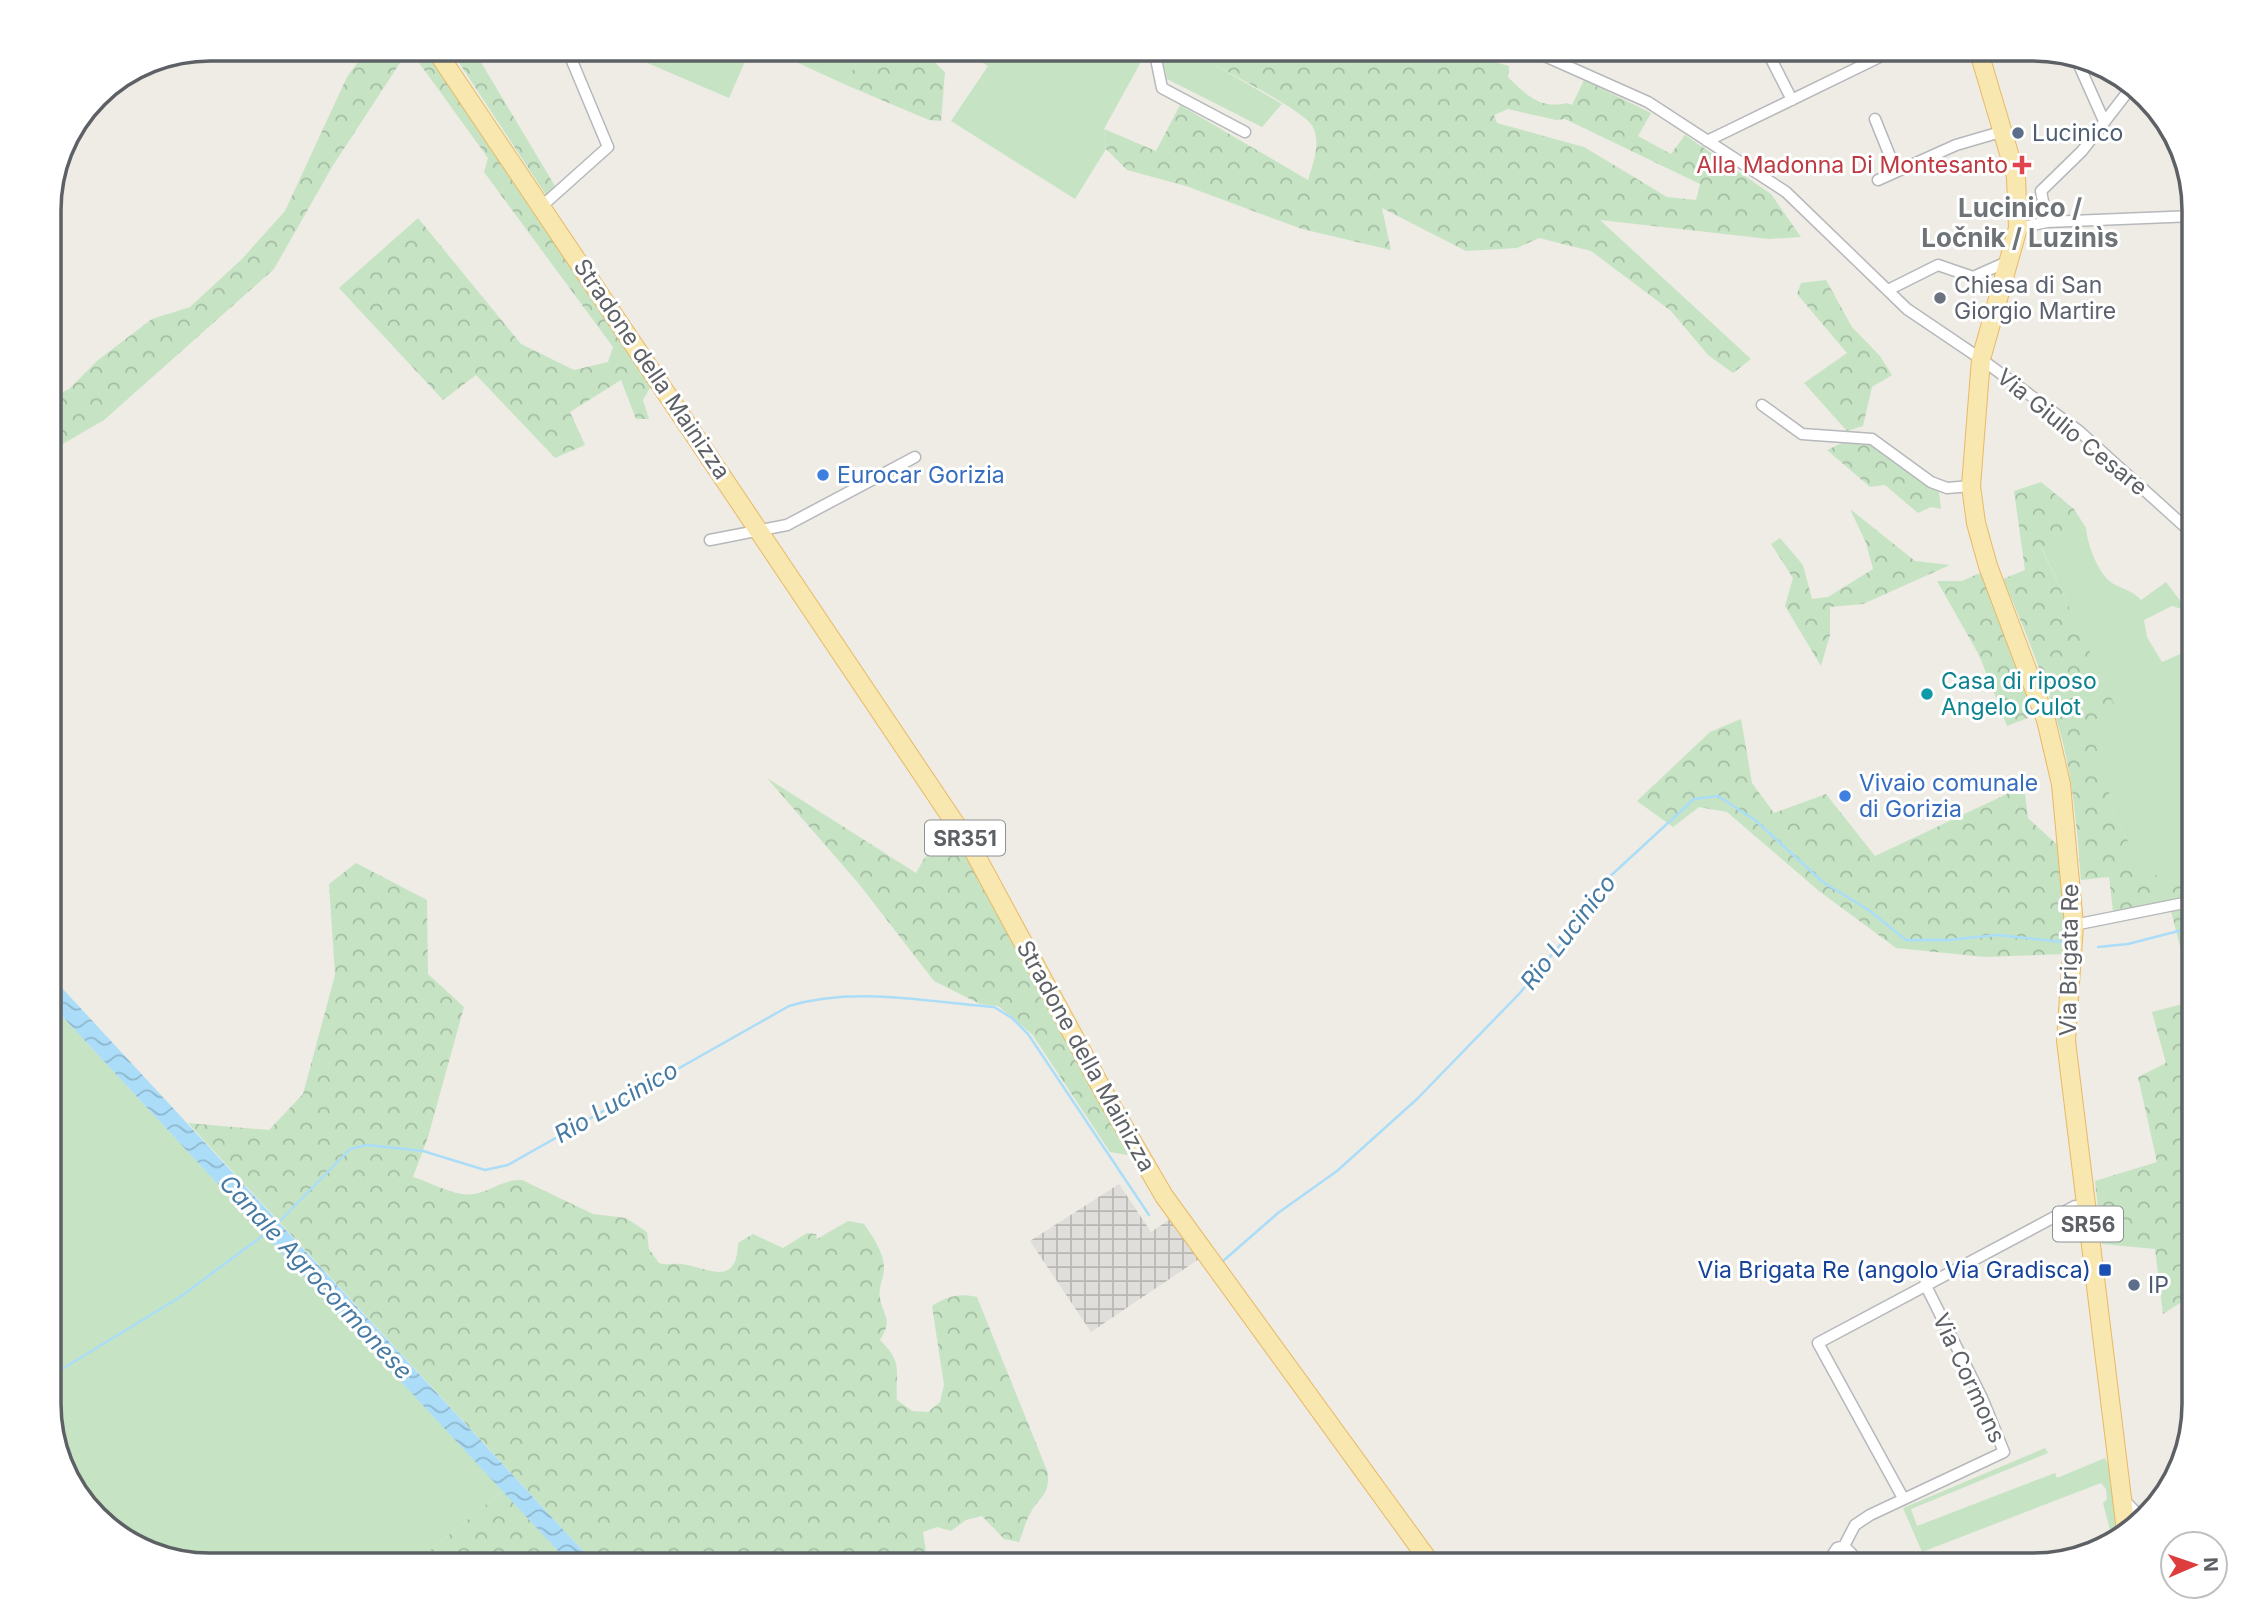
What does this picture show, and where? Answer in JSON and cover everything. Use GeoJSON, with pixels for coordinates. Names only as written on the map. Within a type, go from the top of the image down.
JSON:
{"type":"FeatureCollection","features":[{"type":"Feature","properties":{"kind":"main road","name":"SR56"},"geometry":{"type":"LineString","coordinates":[[1981,359],[2018,228],[2018,194],[2004,131],[1982,61]]}},
{"type":"Feature","properties":{"kind":"main road","name":"Stradone della Mainizza"},"geometry":{"type":"LineString","coordinates":[[444,62],[762,532],[973,850],[1107,1098],[1164,1196],[1423,1553]]}},
{"type":"Feature","properties":{"kind":"main road","name":"Via Brigata Re"},"geometry":{"type":"LineString","coordinates":[[1981,359],[1971,486],[1976,523],[1988,566],[2046,720],[2058,771],[2070,855],[2074,935],[2066,1041],[2125,1521]]}},
{"type":"Feature","properties":{"kind":"street"},"geometry":{"type":"LineString","coordinates":[[1157,61],[1162,88],[1245,132]]}},
{"type":"Feature","properties":{"kind":"street","name":"Via Giulio Cesare"},"geometry":{"type":"LineString","coordinates":[[1557,61],[1648,102],[1786,192],[1907,309],[1981,359],[2078,431],[2182,524]]}},
{"type":"Feature","properties":{"kind":"street"},"geometry":{"type":"LineString","coordinates":[[1772,61],[1792,100]]}},
{"type":"Feature","properties":{"kind":"street"},"geometry":{"type":"LineString","coordinates":[[1707,141],[1871,61]]}},
{"type":"Feature","properties":{"kind":"street"},"geometry":{"type":"LineString","coordinates":[[542,206],[608,147],[572,62]]}},
{"type":"Feature","properties":{"kind":"street"},"geometry":{"type":"LineString","coordinates":[[2081,69],[2104,121]]}},
{"type":"Feature","properties":{"kind":"street"},"geometry":{"type":"LineString","coordinates":[[2018,194],[2041,191],[2082,151],[2126,94]]}},
{"type":"Feature","properties":{"kind":"street"},"geometry":{"type":"LineString","coordinates":[[1875,119],[1896,171]]}},
{"type":"Feature","properties":{"kind":"street"},"geometry":{"type":"LineString","coordinates":[[1878,180],[1955,145],[2004,131]]}},
{"type":"Feature","properties":{"kind":"street"},"geometry":{"type":"LineString","coordinates":[[2041,191],[2047,222]]}},
{"type":"Feature","properties":{"kind":"street"},"geometry":{"type":"LineString","coordinates":[[2018,228],[2047,222],[2182,216]]}},
{"type":"Feature","properties":{"kind":"street"},"geometry":{"type":"LineString","coordinates":[[1888,290],[1938,265],[1973,277],[2009,261]]}},
{"type":"Feature","properties":{"kind":"street"},"geometry":{"type":"LineString","coordinates":[[1762,405],[1802,434],[1872,439],[1931,482],[1947,488],[1971,486]]}},
{"type":"Feature","properties":{"kind":"street"},"geometry":{"type":"LineString","coordinates":[[710,540],[787,525],[915,457]]}},
{"type":"Feature","properties":{"kind":"street"},"geometry":{"type":"LineString","coordinates":[[2074,935],[2182,904]]}},
{"type":"Feature","properties":{"kind":"street"},"geometry":{"type":"LineString","coordinates":[[1903,1498],[1818,1343],[2075,1206]]}},
{"type":"Feature","properties":{"kind":"street","name":"Via Cormons"},"geometry":{"type":"LineString","coordinates":[[1834,1553],[1844,1546],[1855,1525],[1903,1498],[2004,1452],[1982,1398],[1925,1284]]}},
{"type":"Feature","properties":{"kind":"street"},"geometry":{"type":"LineString","coordinates":[[2122,1501],[2134,1513]]}},
{"type":"Feature","properties":{"kind":"street"},"geometry":{"type":"LineString","coordinates":[[1844,1546],[1851,1553]]}},
{"type":"Feature","properties":{"kind":"shaded area"},"geometry":{"type":"Polygon","coordinates":[[[1119,1184],[1151,1232],[1170,1219],[1202,1257],[1091,1332],[1030,1241],[1119,1184]]]}},
{"type":"Feature","properties":{"kind":"green space"},"geometry":{"type":"Polygon","coordinates":[[[1141,61],[1104,129],[1106,149],[1075,199],[951,121],[988,66],[980,62],[1141,61]]]}},
{"type":"Feature","properties":{"kind":"green space"},"geometry":{"type":"Polygon","coordinates":[[[1163,61],[1209,61],[1282,104],[1262,127],[1167,79],[1163,61]]]}},
{"type":"Feature","properties":{"kind":"green space"},"geometry":{"type":"Polygon","coordinates":[[[1210,61],[1492,61],[1509,66],[1508,77],[1527,95],[1541,102],[1558,105],[1572,105],[1584,80],[1651,113],[1638,136],[1671,154],[1685,135],[1771,194],[1801,237],[1769,239],[1600,220],[1751,359],[1733,373],[1708,355],[1671,311],[1591,251],[1539,238],[1517,248],[1466,251],[1382,208],[1391,250],[1302,229],[1186,186],[1127,170],[1106,149],[1104,129],[1156,151],[1180,105],[1308,180],[1316,147],[1313,127],[1293,109],[1210,61]],[[1508,109],[1494,115],[1497,123],[1584,147],[1667,197],[1696,200],[1700,184],[1565,119],[1556,120],[1508,109]]]}},
{"type":"Feature","properties":{"kind":"green space"},"geometry":{"type":"Polygon","coordinates":[[[358,62],[401,62],[332,167],[274,269],[104,420],[62,444],[62,392],[69,389],[98,360],[152,319],[190,307],[242,259],[285,211],[347,77],[358,62]]]}},
{"type":"Feature","properties":{"kind":"green space"},"geometry":{"type":"Polygon","coordinates":[[[418,62],[439,62],[654,381],[643,400],[649,419],[636,419],[621,380],[570,412],[585,445],[555,458],[476,375],[443,400],[339,288],[418,218],[521,344],[574,370],[608,362],[613,347],[484,172],[488,158],[418,62]]]}},
{"type":"Feature","properties":{"kind":"green space"},"geometry":{"type":"Polygon","coordinates":[[[458,62],[481,62],[555,186],[546,195],[458,62]]]}},
{"type":"Feature","properties":{"kind":"green space"},"geometry":{"type":"Polygon","coordinates":[[[645,62],[745,62],[729,98],[645,62]]]}},
{"type":"Feature","properties":{"kind":"green space"},"geometry":{"type":"Polygon","coordinates":[[[795,62],[856,62],[846,85],[795,62]]]}},
{"type":"Feature","properties":{"kind":"green space"},"geometry":{"type":"Polygon","coordinates":[[[856,62],[934,62],[945,72],[941,121],[929,120],[846,85],[856,62]]]}},
{"type":"Feature","properties":{"kind":"green space"},"geometry":{"type":"Polygon","coordinates":[[[1826,280],[1852,327],[1880,356],[1892,375],[1872,387],[1863,426],[1847,431],[1804,383],[1847,353],[1797,294],[1801,283],[1826,280]]]}},
{"type":"Feature","properties":{"kind":"green space"},"geometry":{"type":"Polygon","coordinates":[[[1842,443],[1872,444],[1939,492],[1941,509],[1931,507],[1918,513],[1885,485],[1870,487],[1827,450],[1842,443]]]}},
{"type":"Feature","properties":{"kind":"green space"},"geometry":{"type":"Polygon","coordinates":[[[2041,482],[2074,509],[2086,528],[2041,547],[2117,710],[2089,722],[2116,817],[2143,871],[2181,884],[2182,899],[2113,911],[2109,877],[2081,880],[2074,802],[2063,744],[2040,669],[2003,579],[2025,570],[2014,491],[2041,482]]]}},
{"type":"Feature","properties":{"kind":"green space"},"geometry":{"type":"Polygon","coordinates":[[[1850,509],[1915,561],[1950,565],[1863,604],[1830,607],[1830,635],[1821,666],[1785,606],[1793,578],[1771,544],[1780,538],[1803,565],[1812,599],[1828,597],[1873,569],[1866,543],[1850,509]]]}},
{"type":"Feature","properties":{"kind":"green space"},"geometry":{"type":"Polygon","coordinates":[[[2086,528],[2094,558],[2102,573],[2112,583],[2141,600],[2166,582],[2182,603],[2182,609],[2172,606],[2144,620],[2147,637],[2162,662],[2182,653],[2181,884],[2143,872],[2116,817],[2088,721],[2116,710],[2041,546],[2086,528]]]}},
{"type":"Feature","properties":{"kind":"green space"},"geometry":{"type":"Polygon","coordinates":[[[1982,572],[2038,714],[2007,726],[1979,655],[1937,581],[1962,581],[1982,572]]]}},
{"type":"Feature","properties":{"kind":"green space"},"geometry":{"type":"Polygon","coordinates":[[[1741,719],[1752,783],[1774,813],[1826,794],[1875,856],[2024,786],[2028,818],[2063,850],[2069,923],[2065,954],[1985,957],[1896,948],[1819,891],[1727,812],[1699,807],[1673,827],[1637,801],[1710,732],[1741,719]]]}},
{"type":"Feature","properties":{"kind":"green space"},"geometry":{"type":"Polygon","coordinates":[[[767,778],[916,873],[925,857],[960,840],[1133,1156],[1110,1152],[1032,1034],[998,1006],[980,1004],[934,981],[859,884],[767,778]]]}},
{"type":"Feature","properties":{"kind":"green space"},"geometry":{"type":"Polygon","coordinates":[[[356,863],[427,900],[428,974],[464,1007],[428,1137],[413,1177],[466,1194],[479,1193],[509,1181],[522,1180],[593,1214],[626,1218],[647,1232],[649,1249],[659,1263],[681,1264],[719,1272],[732,1266],[738,1243],[753,1234],[783,1248],[807,1233],[816,1234],[817,1239],[848,1221],[864,1224],[878,1246],[884,1264],[880,1295],[887,1323],[880,1340],[888,1348],[897,1368],[897,1400],[912,1411],[928,1412],[940,1402],[944,1385],[932,1306],[954,1296],[977,1297],[1048,1473],[1047,1488],[1028,1517],[1019,1542],[1004,1539],[982,1516],[966,1520],[951,1531],[937,1527],[923,1532],[926,1553],[585,1553],[188,1123],[269,1130],[303,1094],[335,975],[329,884],[356,863]]]}},
{"type":"Feature","properties":{"kind":"green space"},"geometry":{"type":"Polygon","coordinates":[[[2182,909],[2182,954],[2171,911],[2182,909]]]}},
{"type":"Feature","properties":{"kind":"green space"},"geometry":{"type":"Polygon","coordinates":[[[2182,1004],[2182,1302],[2163,1314],[2155,1249],[2102,1244],[2095,1181],[2157,1162],[2138,1077],[2166,1063],[2152,1012],[2182,1004]]]}},
{"type":"Feature","properties":{"kind":"green space"},"geometry":{"type":"Polygon","coordinates":[[[62,1016],[503,1491],[427,1553],[191,1551],[162,1545],[136,1533],[98,1502],[73,1461],[66,1442],[62,1413],[62,1016]]]}},
{"type":"Feature","properties":{"kind":"green space"},"geometry":{"type":"Polygon","coordinates":[[[2045,1448],[2048,1453],[1911,1509],[1917,1526],[2055,1473],[2057,1478],[2105,1458],[2113,1474],[2118,1526],[2109,1531],[2103,1503],[2107,1499],[2106,1489],[2101,1483],[1922,1552],[1903,1508],[2045,1448]]]}},
{"type":"Feature","properties":{"kind":"green space"},"geometry":{"type":"Polygon","coordinates":[[[503,1491],[560,1553],[427,1553],[503,1491]]]}},
{"type":"Feature","properties":{"kind":"water","name":"Canale Agrocormonese"},"geometry":{"type":"Polygon","coordinates":[[[62,988],[585,1553],[560,1553],[62,1016],[62,988]]]}},
{"type":"Feature","properties":{"kind":"waterway","name":"Rio Lucinico"},"geometry":{"type":"LineString","coordinates":[[1223,1261],[1278,1213],[1337,1171],[1417,1099],[1519,994],[1565,939],[1605,881],[1694,799],[1718,796],[1755,820],[1823,882],[1870,911],[1906,940],[1948,940],[1997,935],[2064,942]]}},
{"type":"Feature","properties":{"kind":"waterway","name":"Rio Lucinico"},"geometry":{"type":"LineString","coordinates":[[2098,947],[2128,944],[2182,930]]}},
{"type":"Feature","properties":{"kind":"waterway","name":"Rio Lucinico"},"geometry":{"type":"LineString","coordinates":[[278,1223],[350,1149],[367,1145],[423,1151],[485,1170],[508,1165],[789,1006],[814,1000],[865,996],[994,1007],[1012,1018],[1028,1034],[1149,1215]]}},
{"type":"Feature","properties":{"kind":"waterway","name":"Rio Lucinico"},"geometry":{"type":"LineString","coordinates":[[62,1369],[180,1297],[265,1234]]}},
{"type":"Feature","properties":{"kind":"place","name":"Lucinico"},"geometry":{"type":"Point","coordinates":[2018,133]}},
{"type":"Feature","properties":{"kind":"place","name":"Alla Madonna Di Montesanto"},"geometry":{"type":"Point","coordinates":[2022,165]}},
{"type":"Feature","properties":{"kind":"place","name":"Chiesa di San Giorgio Martire"},"geometry":{"type":"Point","coordinates":[1940,298]}},
{"type":"Feature","properties":{"kind":"place","name":"Eurocar Gorizia"},"geometry":{"type":"Point","coordinates":[823,475]}},
{"type":"Feature","properties":{"kind":"place","name":"Casa di riposo Angelo Culot"},"geometry":{"type":"Point","coordinates":[1927,694]}},
{"type":"Feature","properties":{"kind":"place","name":"Vivaio comunale di Gorizia"},"geometry":{"type":"Point","coordinates":[1845,796]}},
{"type":"Feature","properties":{"kind":"place","name":"Via Brigata Re (angolo Via Gradisca)"},"geometry":{"type":"Point","coordinates":[2105,1270]}},
{"type":"Feature","properties":{"kind":"place","name":"IP"},"geometry":{"type":"Point","coordinates":[2134,1285]}},
{"type":"Feature","properties":{"kind":"district","name":"Lucinico / Ločnik / Luzinìs"},"geometry":{"type":"Point","coordinates":[2020,222]}}]}
